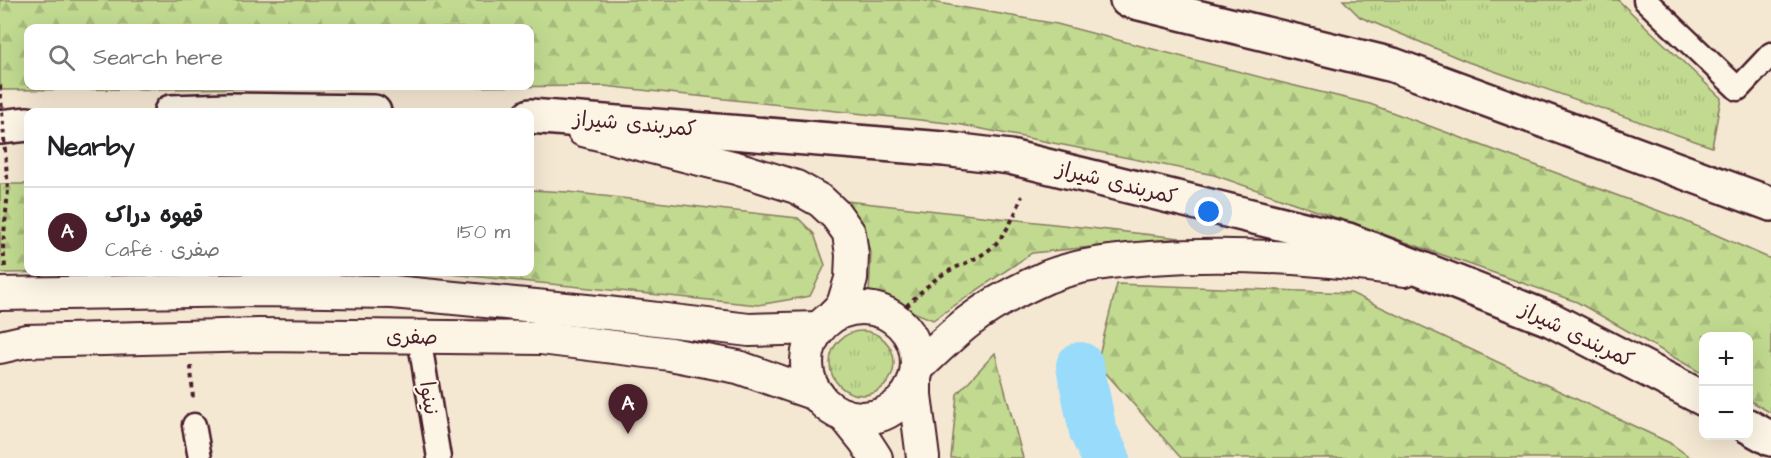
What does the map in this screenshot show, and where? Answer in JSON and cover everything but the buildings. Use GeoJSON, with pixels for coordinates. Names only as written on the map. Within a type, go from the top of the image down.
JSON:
{"type":"FeatureCollection","features":[{"type":"Feature","properties":{"kind":"highway"},"geometry":{"type":"LineString","coordinates":[[1127,0],[1393,65],[1771,204]]}},
{"type":"Feature","properties":{"kind":"highway","name":"کمربندی شیراز"},"geometry":{"type":"LineString","coordinates":[[534,116],[944,149],[1010,157],[1348,240],[1552,320],[1699,396]]}},
{"type":"Feature","properties":{"kind":"highway"},"geometry":{"type":"LineString","coordinates":[[0,127],[24,124]]}},
{"type":"Feature","properties":{"kind":"highway"},"geometry":{"type":"LineString","coordinates":[[1753,428],[1771,439]]}},
{"type":"Feature","properties":{"kind":"street"},"geometry":{"type":"LineString","coordinates":[[1645,0],[1738,89],[1771,54]]}},
{"type":"Feature","properties":{"kind":"street"},"geometry":{"type":"LineString","coordinates":[[534,117],[736,168],[796,187],[821,201],[836,214],[849,233],[852,255],[851,279],[843,305],[810,343],[807,361],[810,379],[818,395],[829,407],[844,415],[861,418],[879,415],[894,408],[906,395],[916,374],[969,321],[1008,296],[1048,277],[1079,266],[1174,256],[1236,255],[1360,263],[1439,275]]}},
{"type":"Feature","properties":{"kind":"street"},"geometry":{"type":"LineString","coordinates":[[0,294],[258,290],[393,292],[607,313],[749,330],[826,322],[849,309],[867,308],[884,312],[898,321],[910,335],[916,351],[915,395],[922,458]]}},
{"type":"Feature","properties":{"kind":"street","name":"صفری"},"geometry":{"type":"LineString","coordinates":[[0,347],[26,341],[260,335],[541,338],[670,354],[738,367],[818,395]]}},
{"type":"Feature","properties":{"kind":"street","name":"نینوا"},"geometry":{"type":"LineString","coordinates":[[419,337],[439,458]]}},
{"type":"Feature","properties":{"kind":"street"},"geometry":{"type":"LineString","coordinates":[[844,415],[876,458]]}},
{"type":"Feature","properties":{"kind":"street"},"geometry":{"type":"LineString","coordinates":[[194,425],[200,458]]}},
{"type":"Feature","properties":{"kind":"path"},"geometry":{"type":"LineString","coordinates":[[0,85],[8,190],[3,246]]}},
{"type":"Feature","properties":{"kind":"path"},"geometry":{"type":"LineString","coordinates":[[894,319],[939,277],[990,250],[1010,224],[1022,196]]}},
{"type":"Feature","properties":{"kind":"path"},"geometry":{"type":"LineString","coordinates":[[189,337],[194,425]]}},
{"type":"Feature","properties":{"kind":"green space"},"geometry":{"type":"Polygon","coordinates":[[[0,0],[921,0],[1057,24],[1370,104],[1678,218],[1771,259],[1771,413],[1753,402],[1753,332],[1699,332],[1699,372],[1577,302],[1214,175],[957,124],[604,86],[534,86],[534,24],[24,24],[24,90],[0,90],[0,0]]]}},
{"type":"Feature","properties":{"kind":"green space"},"geometry":{"type":"Polygon","coordinates":[[[1343,0],[1618,0],[1721,98],[1712,147],[1468,62],[1360,17],[1343,0]]]}},
{"type":"Feature","properties":{"kind":"green space"},"geometry":{"type":"Polygon","coordinates":[[[0,184],[24,184],[24,273],[0,273],[0,184]]]}},
{"type":"Feature","properties":{"kind":"green space"},"geometry":{"type":"Polygon","coordinates":[[[534,190],[798,218],[814,234],[825,265],[810,296],[758,305],[471,276],[534,276],[534,190]]]}},
{"type":"Feature","properties":{"kind":"green space"},"geometry":{"type":"Polygon","coordinates":[[[846,201],[1180,238],[1032,253],[933,320],[869,294],[871,252],[846,201]]]}},
{"type":"Feature","properties":{"kind":"green space"},"geometry":{"type":"Polygon","coordinates":[[[1117,284],[1351,293],[1670,443],[1691,458],[1181,458],[1097,363],[1117,284]]]}},
{"type":"Feature","properties":{"kind":"green space"},"geometry":{"type":"Polygon","coordinates":[[[862,331],[880,336],[885,340],[889,345],[894,363],[889,381],[885,386],[880,390],[862,395],[844,390],[839,386],[835,381],[830,363],[835,345],[839,340],[844,336],[862,331]]]}},
{"type":"Feature","properties":{"kind":"green space"},"geometry":{"type":"Polygon","coordinates":[[[995,353],[1023,458],[951,458],[957,394],[995,353]]]}},
{"type":"Feature","properties":{"kind":"waterway"},"geometry":{"type":"LineString","coordinates":[[1080,366],[1093,431],[1106,458]]}},
{"type":"Feature","properties":{"kind":"place","name":"قهوه دراک"},"geometry":{"type":"Point","coordinates":[628,434]}}]}
